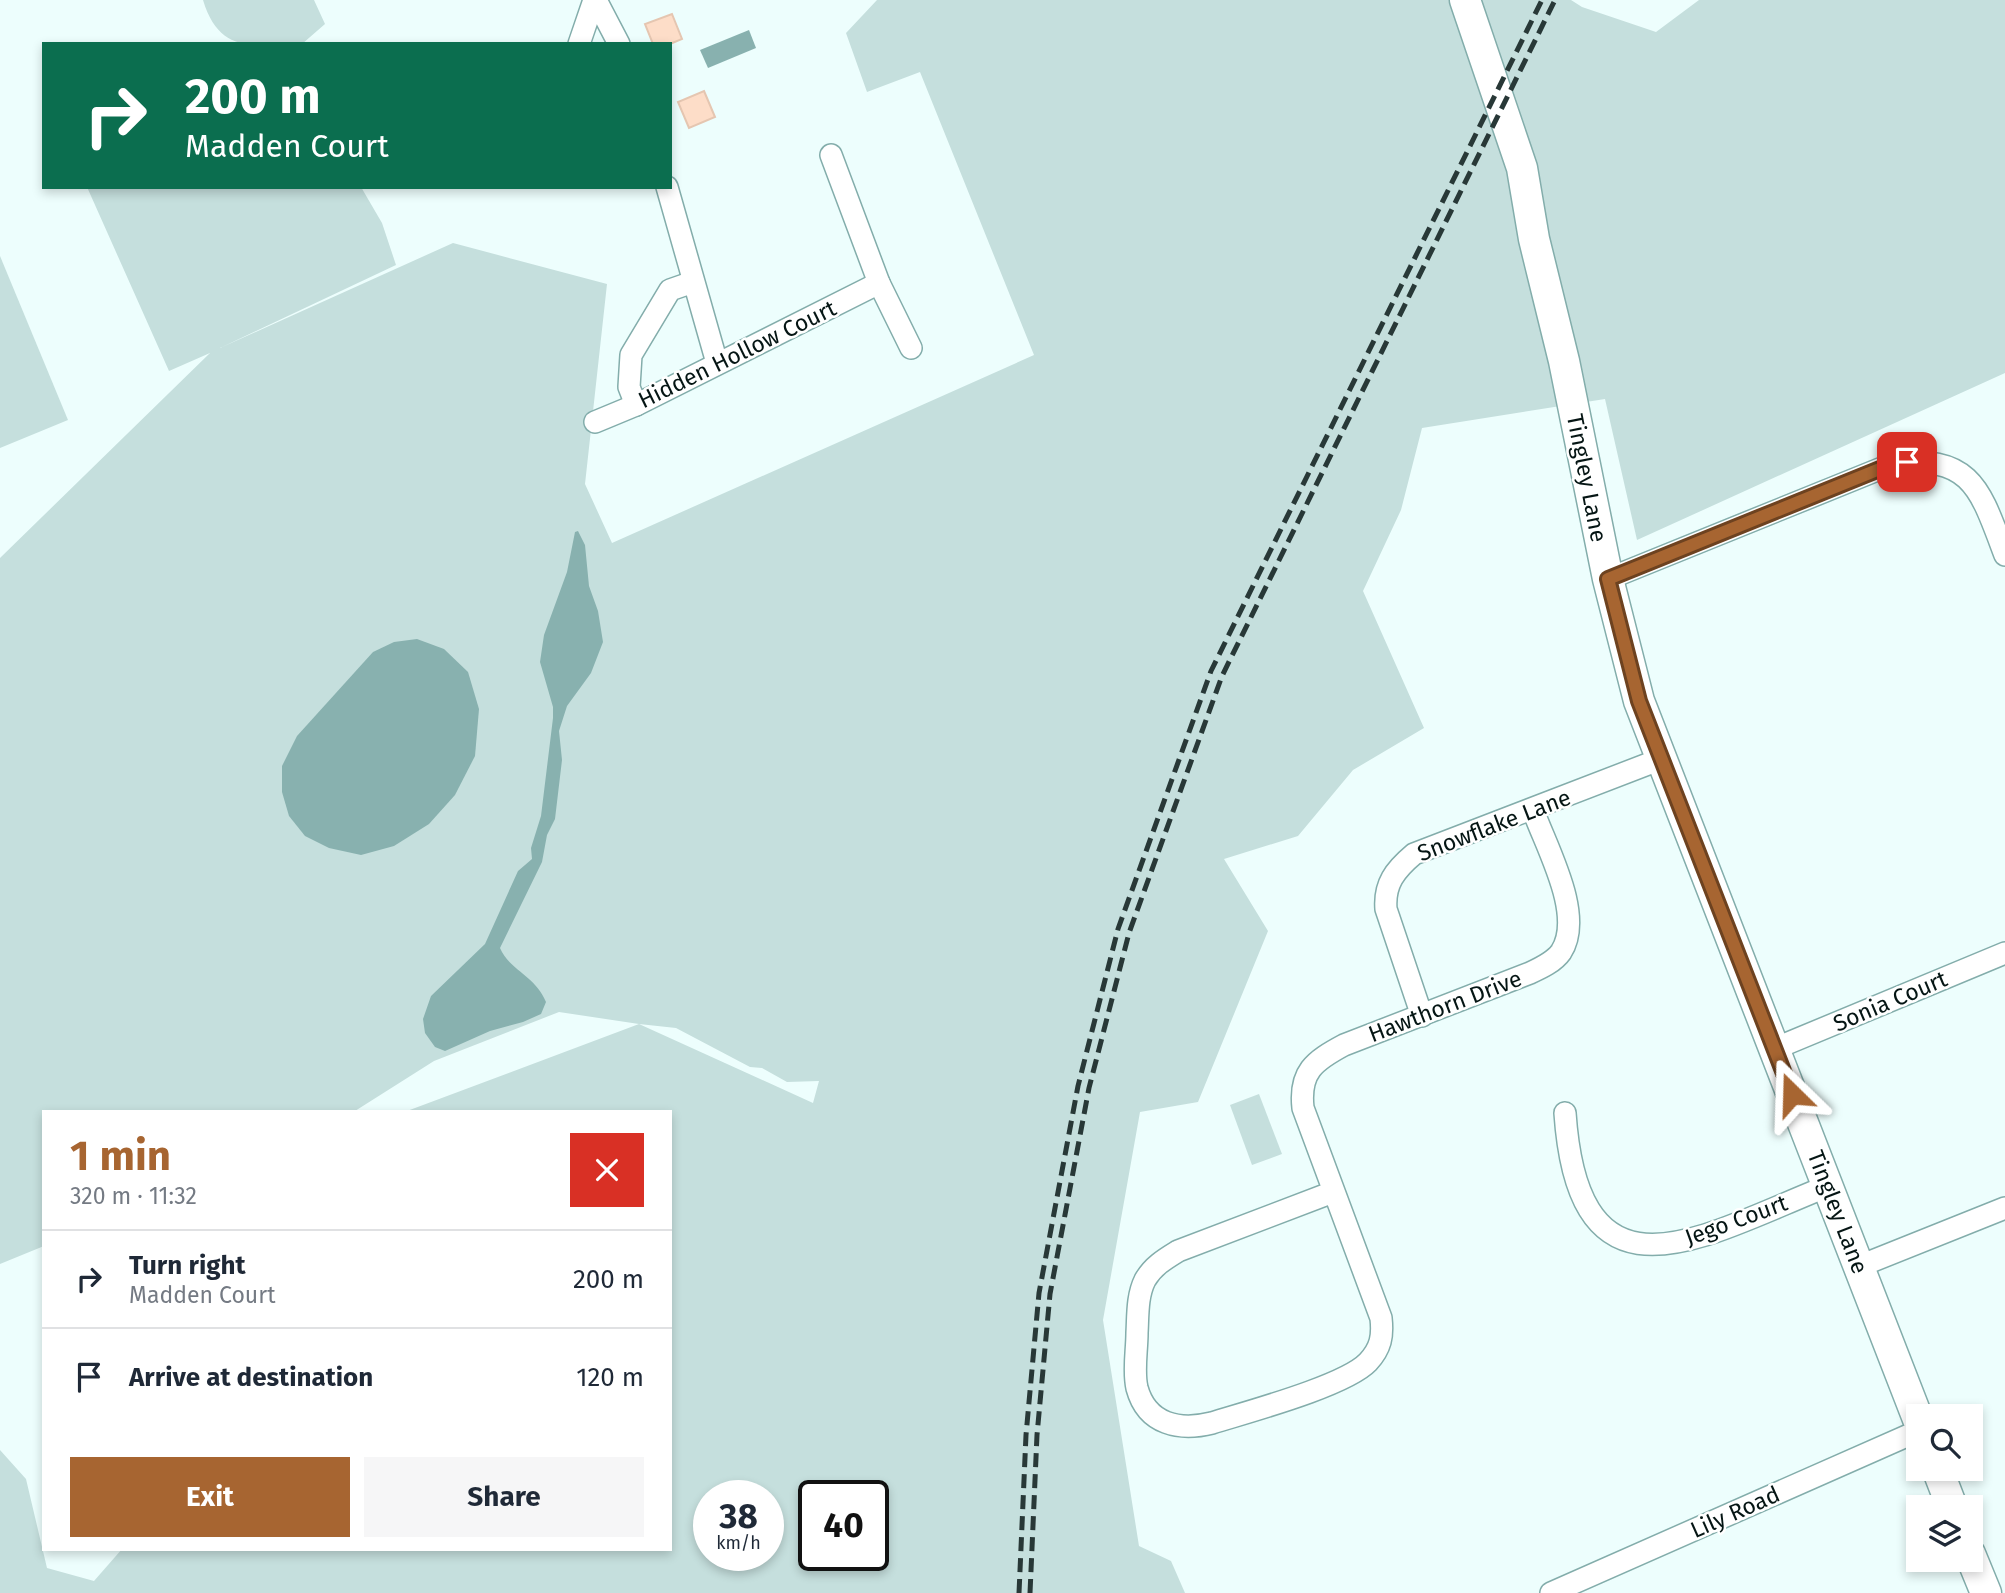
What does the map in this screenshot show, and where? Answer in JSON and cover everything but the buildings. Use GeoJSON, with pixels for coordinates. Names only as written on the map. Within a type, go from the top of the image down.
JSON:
{"type":"FeatureCollection","features":[{"type":"Feature","properties":{"kind":"street"},"geometry":{"type":"LineString","coordinates":[[580,42],[595,0]]}},
{"type":"Feature","properties":{"kind":"street"},"geometry":{"type":"LineString","coordinates":[[595,0],[618,42]]}},
{"type":"Feature","properties":{"kind":"street","name":"Tingley Lane"},"geometry":{"type":"LineString","coordinates":[[1465,0],[1522,168],[1534,239],[1564,361],[1608,579],[1639,701],[1912,1404]]}},
{"type":"Feature","properties":{"kind":"street"},"geometry":{"type":"LineString","coordinates":[[831,155],[879,283],[911,348]]}},
{"type":"Feature","properties":{"kind":"street"},"geometry":{"type":"LineString","coordinates":[[668,189],[717,363]]}},
{"type":"Feature","properties":{"kind":"street"},"geometry":{"type":"LineString","coordinates":[[636,404],[629,387],[631,355],[670,290],[693,282]]}},
{"type":"Feature","properties":{"kind":"street","name":"Hidden Hollow Court"},"geometry":{"type":"LineString","coordinates":[[595,422],[879,283]]}},
{"type":"Feature","properties":{"kind":"street"},"geometry":{"type":"LineString","coordinates":[[1608,579],[1892,464],[1923,460],[1949,468],[1968,478],[1983,497],[2005,555]]}},
{"type":"Feature","properties":{"kind":"street","name":"Snowflake Lane"},"geometry":{"type":"LineString","coordinates":[[1422,1016],[1386,909],[1385,895],[1390,879],[1401,865],[1414,854],[1661,759]]}},
{"type":"Feature","properties":{"kind":"street","name":"Hawthorn Drive"},"geometry":{"type":"LineString","coordinates":[[1333,1192],[1178,1251],[1156,1265],[1145,1280],[1139,1298],[1136,1370],[1137,1388],[1145,1405],[1159,1419],[1175,1426],[1191,1428],[1212,1423],[1343,1379],[1368,1362],[1378,1348],[1383,1335],[1381,1318],[1303,1108],[1302,1084],[1322,1057],[1344,1045],[1530,973],[1548,965],[1561,953],[1568,936],[1568,904],[1533,810]]}},
{"type":"Feature","properties":{"kind":"street","name":"Sonia Court"},"geometry":{"type":"LineString","coordinates":[[1774,1049],[2005,953]]}},
{"type":"Feature","properties":{"kind":"street","name":"Jego Court"},"geometry":{"type":"LineString","coordinates":[[1565,1113],[1571,1167],[1583,1200],[1599,1223],[1615,1237],[1637,1245],[1667,1244],[1702,1236],[1828,1186]]}},
{"type":"Feature","properties":{"kind":"street"},"geometry":{"type":"LineString","coordinates":[[1860,1266],[2005,1208]]}},
{"type":"Feature","properties":{"kind":"street","name":"Lily Road"},"geometry":{"type":"LineString","coordinates":[[1551,1593],[1906,1436]]}},
{"type":"Feature","properties":{"kind":"street"},"geometry":{"type":"LineString","coordinates":[[1977,1572],[1986,1593]]}},
{"type":"Feature","properties":{"kind":"shaded area"},"geometry":{"type":"Polygon","coordinates":[[[203,0],[314,0],[325,24],[304,42],[238,42],[229,39],[210,18],[203,0]]]}},
{"type":"Feature","properties":{"kind":"shaded area"},"geometry":{"type":"Polygon","coordinates":[[[877,0],[1571,0],[1582,7],[1656,32],[1699,0],[2005,0],[2005,373],[1637,540],[1605,399],[1422,428],[1401,510],[1363,591],[1424,728],[1353,770],[1298,836],[1224,859],[1268,931],[1198,1102],[1140,1112],[1103,1320],[1139,1546],[1171,1561],[1185,1593],[0,1593],[0,1450],[26,1479],[47,1568],[94,1581],[120,1551],[672,1551],[672,1110],[410,1110],[639,1024],[559,1012],[434,1061],[357,1110],[42,1110],[42,1247],[0,1264],[0,558],[210,353],[169,371],[88,189],[362,189],[382,223],[396,265],[220,348],[453,243],[607,284],[585,484],[612,543],[1034,355],[920,72],[867,92],[846,33],[877,0]],[[639,1024],[813,1103],[819,1081],[787,1082],[762,1068],[750,1067],[676,1028],[639,1024]]]}},
{"type":"Feature","properties":{"kind":"shaded area"},"geometry":{"type":"Polygon","coordinates":[[[749,30],[756,48],[708,68],[700,50],[749,30]]]}},
{"type":"Feature","properties":{"kind":"shaded area"},"geometry":{"type":"Polygon","coordinates":[[[0,256],[68,420],[0,448],[0,256]]]}},
{"type":"Feature","properties":{"kind":"shaded area"},"geometry":{"type":"Polygon","coordinates":[[[578,531],[585,545],[589,586],[598,611],[603,642],[591,673],[567,706],[559,731],[562,760],[555,819],[547,835],[542,862],[500,948],[509,962],[535,985],[546,1002],[541,1014],[490,1031],[445,1051],[435,1047],[425,1033],[423,1019],[431,996],[485,944],[518,871],[532,859],[531,848],[541,816],[553,718],[553,707],[540,662],[544,635],[567,572],[575,532],[578,531]]]}},
{"type":"Feature","properties":{"kind":"shaded area"},"geometry":{"type":"Polygon","coordinates":[[[417,639],[444,649],[468,672],[479,709],[475,756],[455,795],[429,824],[394,846],[361,855],[329,848],[305,836],[289,816],[282,792],[282,766],[297,736],[373,652],[394,642],[417,639]]]}},
{"type":"Feature","properties":{"kind":"shaded area"},"geometry":{"type":"Polygon","coordinates":[[[1259,1094],[1282,1154],[1252,1165],[1230,1105],[1259,1094]]]}},
{"type":"Feature","properties":{"kind":"railway"},"geometry":{"type":"LineString","coordinates":[[1019,1593],[1026,1435],[1039,1293],[1078,1086],[1118,929],[1211,671],[1542,0]]}},
{"type":"Feature","properties":{"kind":"railway"},"geometry":{"type":"LineString","coordinates":[[1030,1593],[1037,1435],[1050,1294],[1089,1088],[1129,933],[1222,676],[1555,0]]}},
{"type":"Feature","properties":{"kind":"route"},"geometry":{"type":"LineString","coordinates":[[1792,1094],[1639,701],[1608,579],[1892,464],[1907,462]]}}]}
